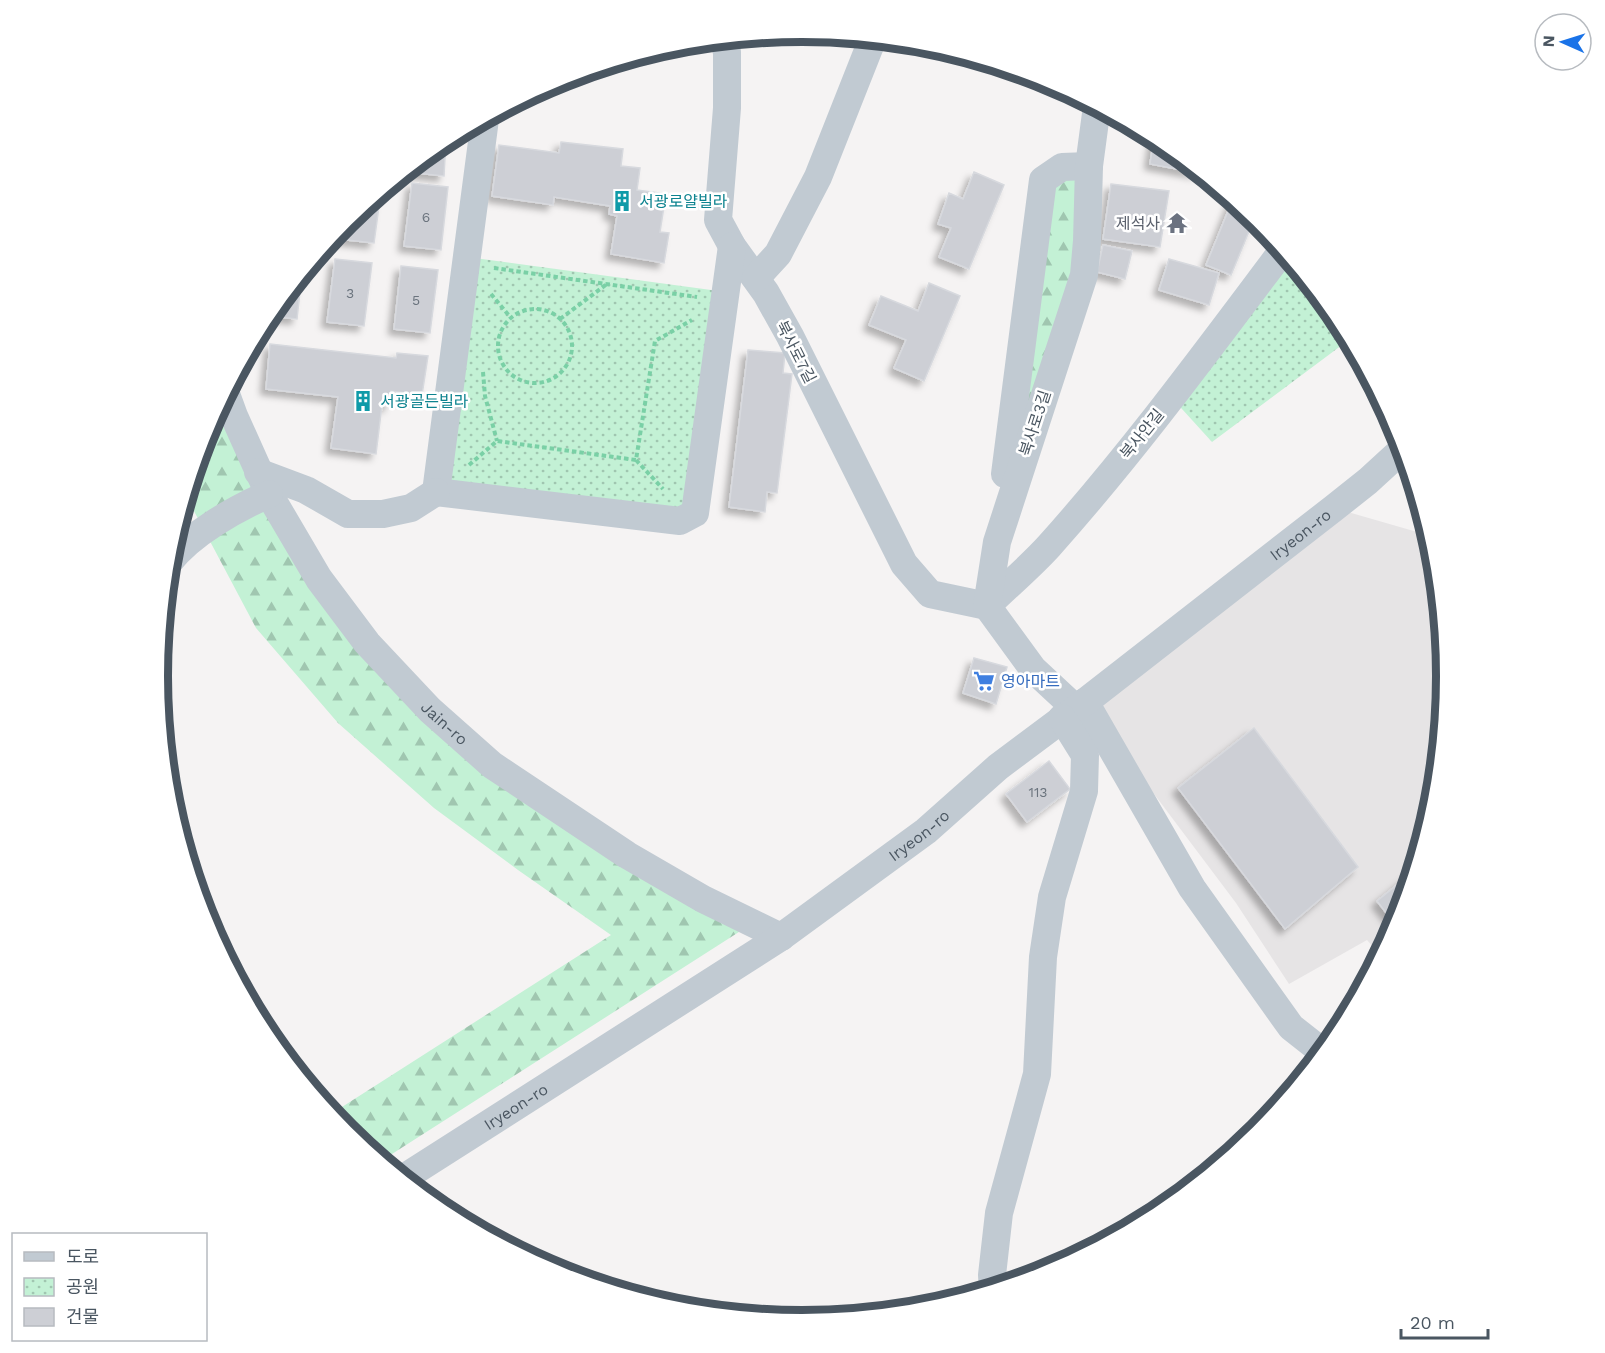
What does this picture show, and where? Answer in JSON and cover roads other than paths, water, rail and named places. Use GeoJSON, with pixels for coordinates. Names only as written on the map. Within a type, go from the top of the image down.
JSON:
{"type":"FeatureCollection","features":[{"type":"Feature","properties":{"kind":"street","name":"북사로7길"},"geometry":{"type":"LineString","coordinates":[[725,46],[727,108],[718,220],[732,246],[756,278],[790,336],[904,564],[930,594],[987,606]]}},
{"type":"Feature","properties":{"kind":"street"},"geometry":{"type":"LineString","coordinates":[[756,278],[778,254],[818,177],[870,46]]}},
{"type":"Feature","properties":{"kind":"street","name":"북사로3길"},"geometry":{"type":"LineString","coordinates":[[987,606],[997,542],[1084,275],[1089,166],[1096,114]]}},
{"type":"Feature","properties":{"kind":"street"},"geometry":{"type":"LineString","coordinates":[[436,492],[483,128]]}},
{"type":"Feature","properties":{"kind":"street"},"geometry":{"type":"LineString","coordinates":[[997,542],[1043,180],[1062,167],[1089,166]]}},
{"type":"Feature","properties":{"kind":"street"},"geometry":{"type":"LineString","coordinates":[[181,549],[237,508],[263,483],[306,490],[348,514],[382,514],[411,508],[436,492],[680,521],[695,513],[732,246]]}},
{"type":"Feature","properties":{"kind":"street","name":"북사안길"},"geometry":{"type":"LineString","coordinates":[[987,606],[1047,547],[1118,465],[1172,398],[1278,256]]}},
{"type":"Feature","properties":{"kind":"street","name":"Jain-ro"},"geometry":{"type":"LineString","coordinates":[[230,404],[263,483],[319,579],[367,643],[430,710],[492,765],[627,855],[703,899],[781,937]]}},
{"type":"Feature","properties":{"kind":"street","name":"Iryeon-ro"},"geometry":{"type":"LineString","coordinates":[[409,1174],[781,937],[926,831],[998,767],[1368,481],[1396,455]]}},
{"type":"Feature","properties":{"kind":"street"},"geometry":{"type":"LineString","coordinates":[[987,606],[1033,669],[1074,710],[1192,888],[1291,1027],[1317,1047]]}},
{"type":"Feature","properties":{"kind":"street"},"geometry":{"type":"LineString","coordinates":[[992,1281],[999,1213],[1037,1074],[1043,957],[1052,897],[1084,791],[1085,755],[1074,710]]}},
{"type":"Feature","properties":{"kind":"place","name":"서광로얄빌라"},"geometry":{"type":"Point","coordinates":[622,201]}},
{"type":"Feature","properties":{"kind":"place","name":"제석사"},"geometry":{"type":"Point","coordinates":[1177,223]}},
{"type":"Feature","properties":{"kind":"place","name":"서광골든빌라"},"geometry":{"type":"Point","coordinates":[363,401]}},
{"type":"Feature","properties":{"kind":"place","name":"영아마트"},"geometry":{"type":"Point","coordinates":[984,681]}}]}
